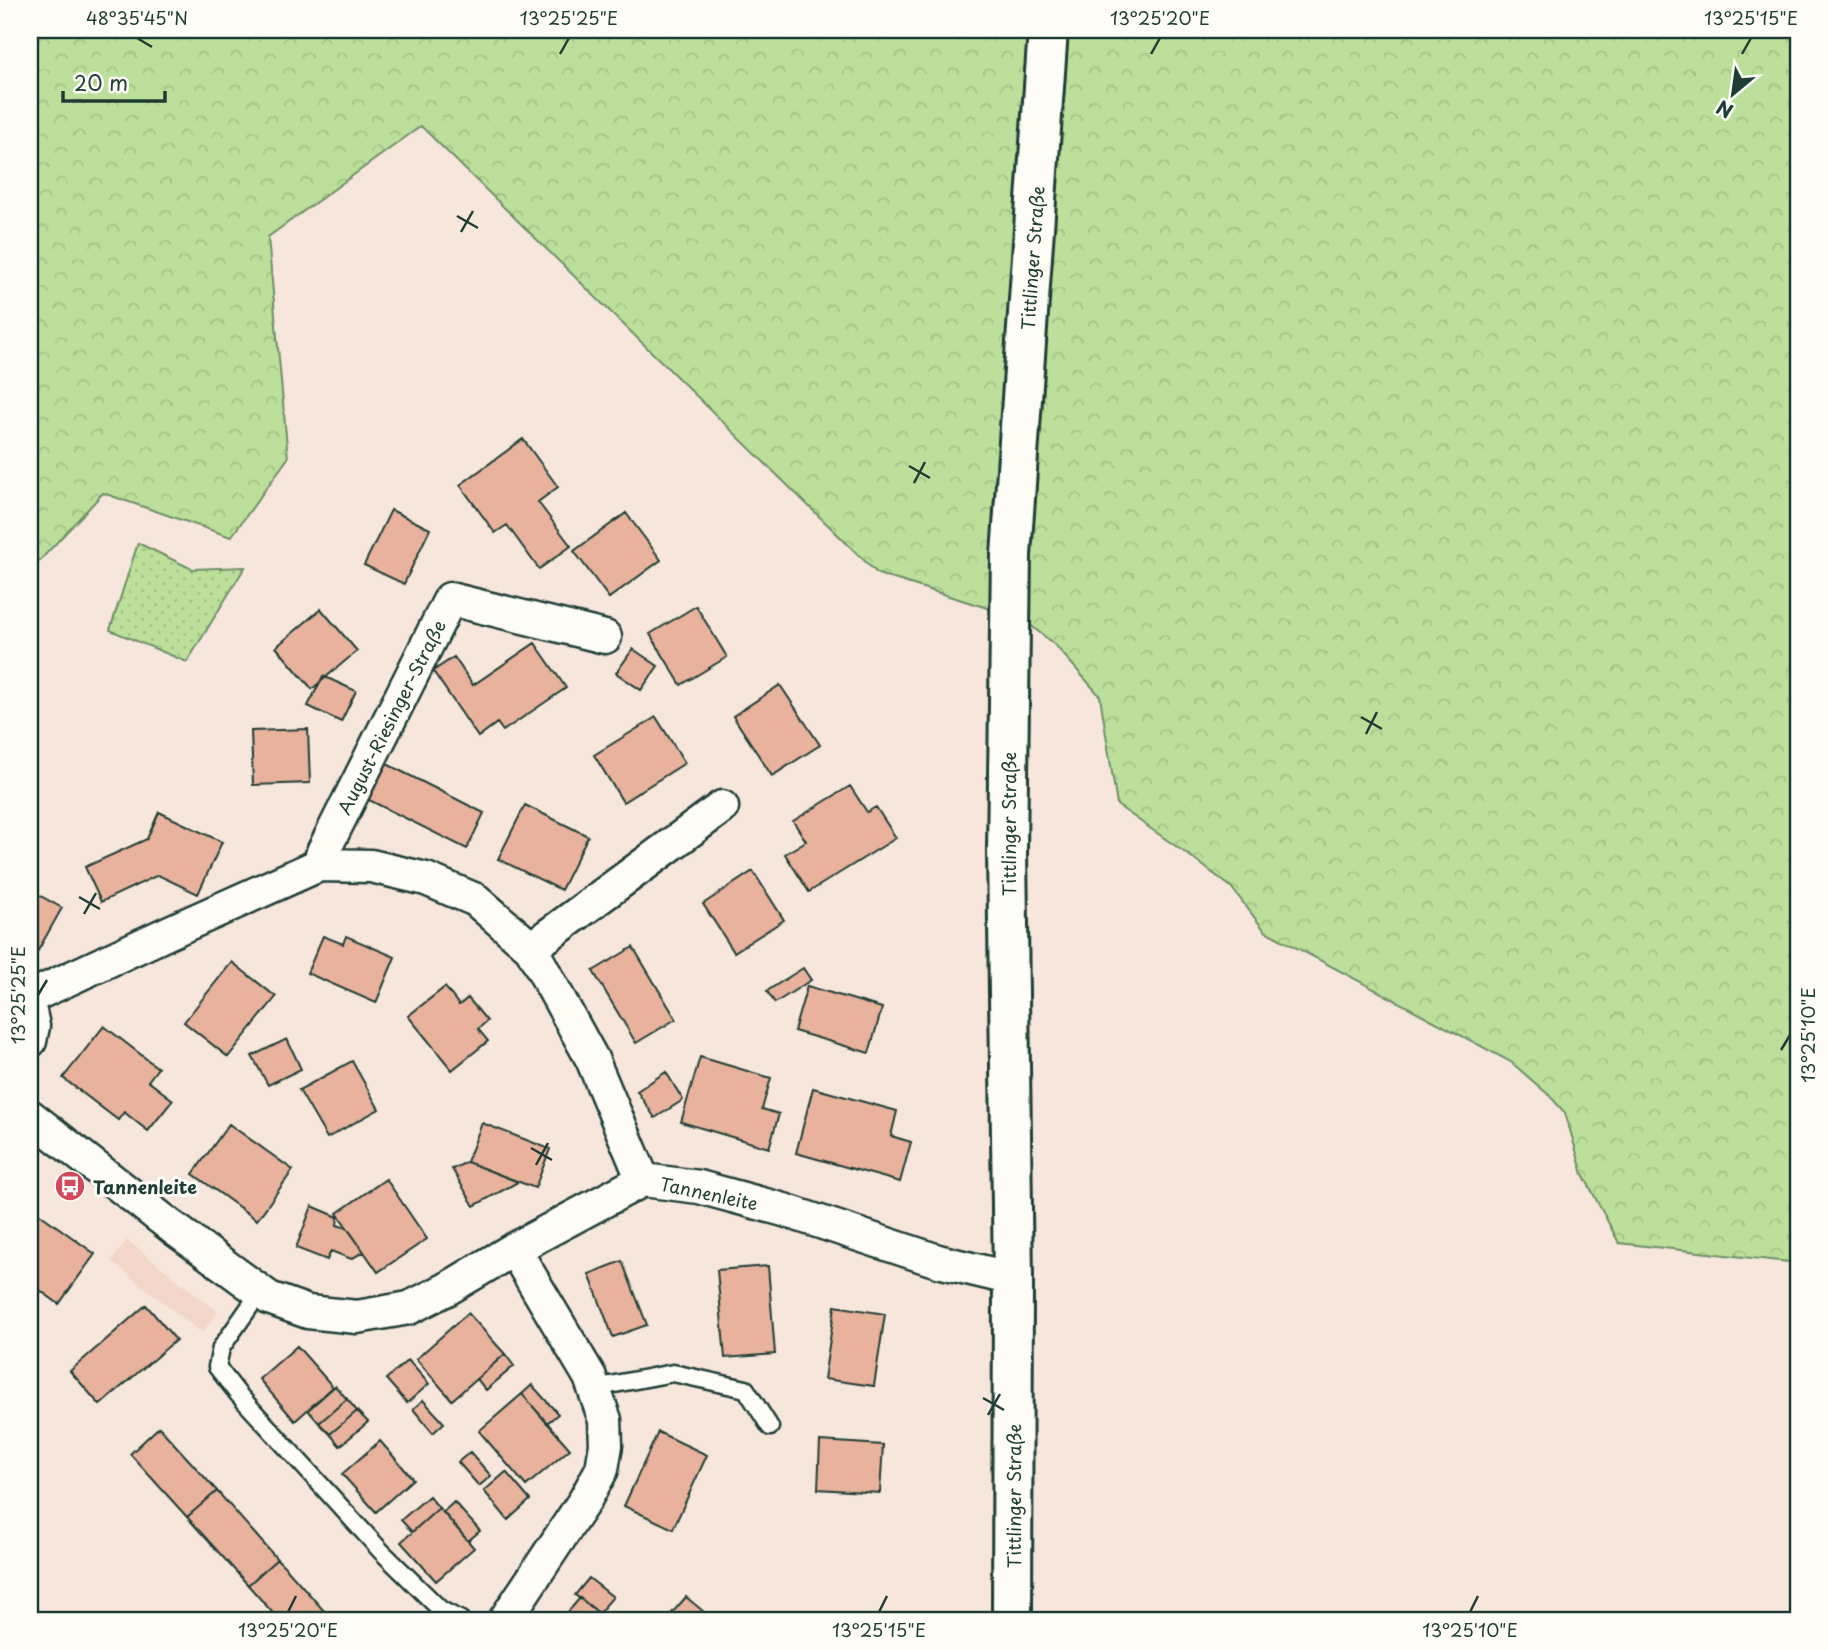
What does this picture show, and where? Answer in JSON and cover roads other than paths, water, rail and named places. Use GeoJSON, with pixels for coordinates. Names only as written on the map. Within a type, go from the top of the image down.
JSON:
{"type":"FeatureCollection","features":[{"type":"Feature","properties":{"kind":"street","name":"Tittlinger Straße"},"geometry":{"type":"LineString","coordinates":[[1012,1620],[1013,1279],[1007,852],[1011,555],[1048,30]]}},
{"type":"Feature","properties":{"kind":"street","name":"August-Riesinger-Straße"},"geometry":{"type":"LineString","coordinates":[[319,865],[323,852],[450,600],[606,637]]}},
{"type":"Feature","properties":{"kind":"street"},"geometry":{"type":"LineString","coordinates":[[531,948],[722,807]]}},
{"type":"Feature","properties":{"kind":"street"},"geometry":{"type":"LineString","coordinates":[[30,997],[319,865],[371,866],[426,879],[476,900],[531,948],[592,1059],[643,1180]]}},
{"type":"Feature","properties":{"kind":"street"},"geometry":{"type":"LineString","coordinates":[[30,1012],[33,1026],[30,1041]]}},
{"type":"Feature","properties":{"kind":"street","name":"Tannenleite"},"geometry":{"type":"LineString","coordinates":[[30,1116],[260,1292],[308,1312],[357,1317],[408,1308],[643,1180],[699,1187],[772,1206],[938,1261],[1013,1279]]}},
{"type":"Feature","properties":{"kind":"street"},"geometry":{"type":"LineString","coordinates":[[505,1620],[585,1500],[602,1469],[606,1445],[605,1420],[590,1377],[514,1249]]}},
{"type":"Feature","properties":{"kind":"lane"},"geometry":{"type":"LineString","coordinates":[[260,1292],[221,1348],[217,1367],[238,1394],[381,1551],[441,1610],[461,1620]]}},
{"type":"Feature","properties":{"kind":"lane"},"geometry":{"type":"LineString","coordinates":[[594,1388],[673,1373],[746,1389],[770,1427]]}},
{"type":"Feature","properties":{"kind":"place","name":"Tannenleite"},"geometry":{"type":"Point","coordinates":[70,1186]}}]}
